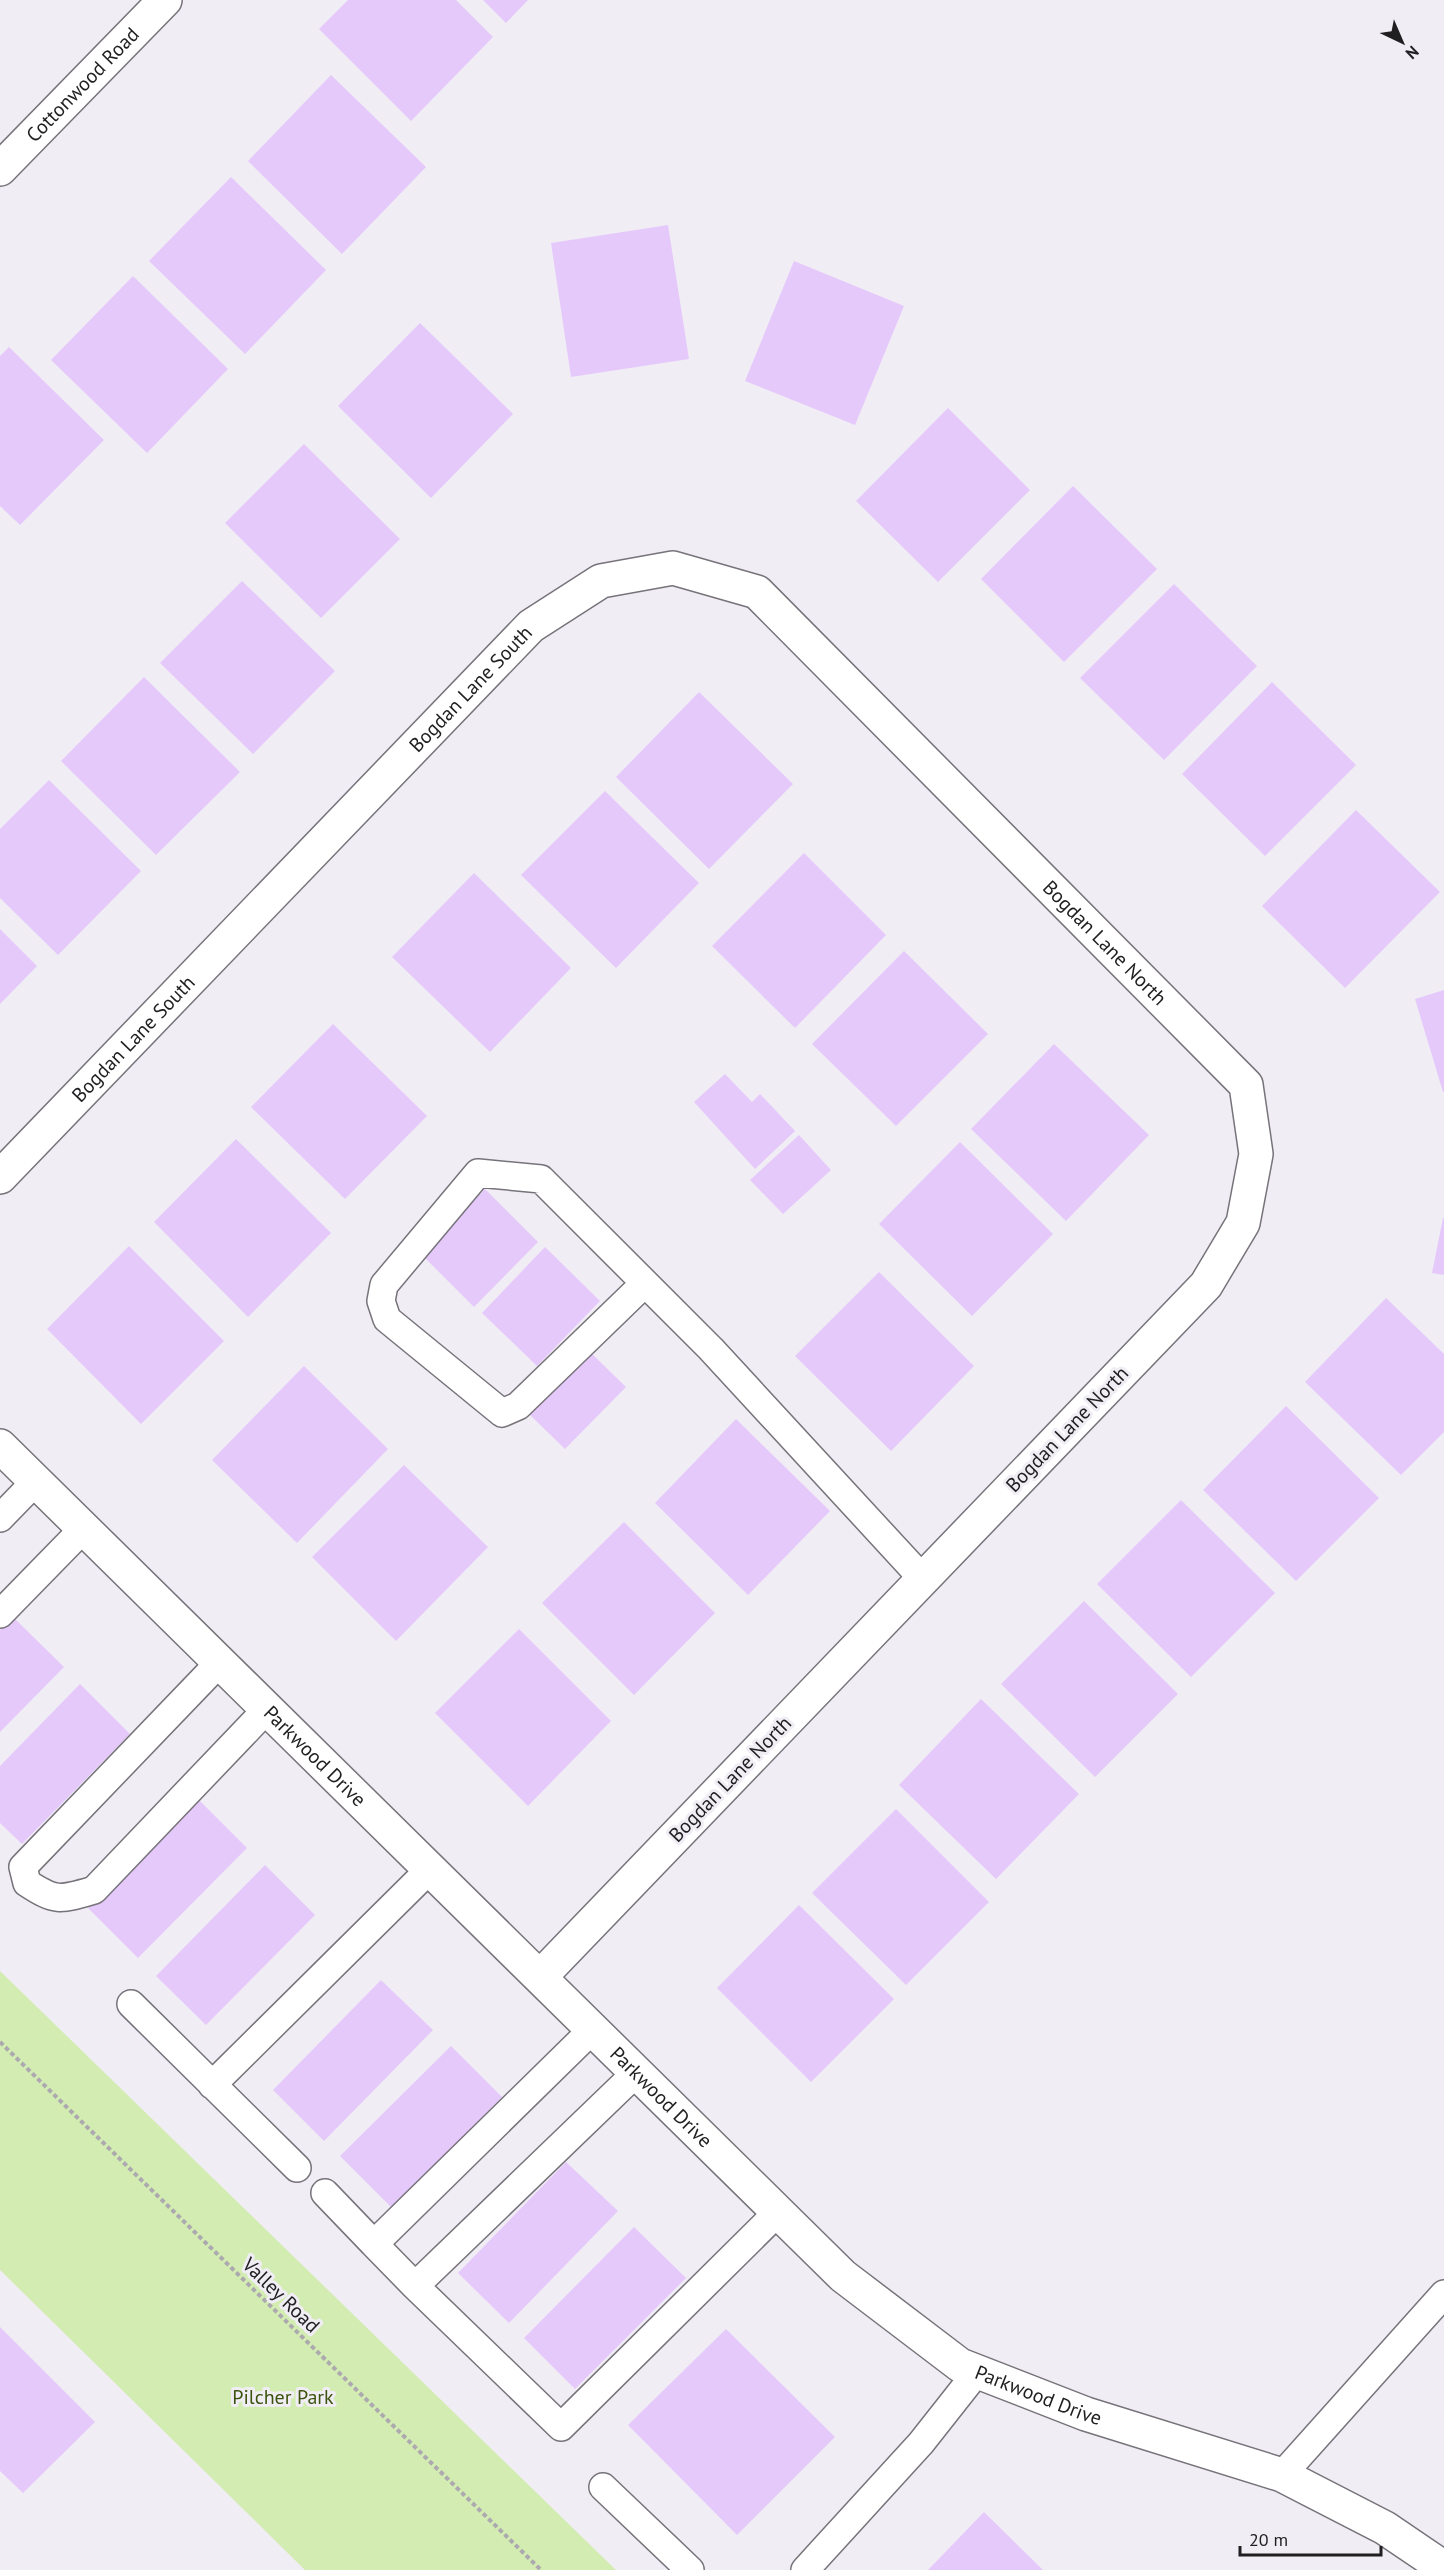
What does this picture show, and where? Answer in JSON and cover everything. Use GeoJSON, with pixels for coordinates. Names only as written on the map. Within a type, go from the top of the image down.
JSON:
{"type":"FeatureCollection","features":[{"type":"Feature","properties":{"kind":"street","name":"Cottonwood Road"},"geometry":{"type":"LineString","coordinates":[[0,169],[165,0]]}},
{"type":"Feature","properties":{"kind":"street","name":"Bogdan Lane South"},"geometry":{"type":"LineString","coordinates":[[0,1177],[531,626],[601,581],[672,568],[757,592],[1003,837]]}},
{"type":"Feature","properties":{"kind":"street","name":"Bogdan Lane North"},"geometry":{"type":"LineString","coordinates":[[541,1976],[1206,1285],[1243,1223],[1256,1154],[1246,1085],[1003,837]]}},
{"type":"Feature","properties":{"kind":"street","name":"Parkwood Drive"},"geometry":{"type":"LineString","coordinates":[[0,1446],[541,1976],[843,2276],[960,2365],[1086,2414],[1282,2475],[1385,2528],[1444,2568]]}},
{"type":"Feature","properties":{"kind":"lane"},"geometry":{"type":"LineString","coordinates":[[645,1283],[518,1406],[502,1413],[387,1319],[381,1301],[384,1285],[478,1173],[541,1179],[645,1283],[711,1349],[923,1579]]}},
{"type":"Feature","properties":{"kind":"lane"},"geometry":{"type":"LineString","coordinates":[[0,1518],[36,1481]]}},
{"type":"Feature","properties":{"kind":"lane"},"geometry":{"type":"LineString","coordinates":[[0,1614],[84,1528]]}},
{"type":"Feature","properties":{"kind":"lane"},"geometry":{"type":"LineString","coordinates":[[220,1662],[23,1867],[27,1883],[49,1898],[72,1896],[94,1890],[267,1708]]}},
{"type":"Feature","properties":{"kind":"lane"},"geometry":{"type":"LineString","coordinates":[[212,2085],[430,1869]]}},
{"type":"Feature","properties":{"kind":"lane"},"geometry":{"type":"LineString","coordinates":[[131,2004],[297,2168]]}},
{"type":"Feature","properties":{"kind":"lane"},"geometry":{"type":"LineString","coordinates":[[374,2244],[593,2029]]}},
{"type":"Feature","properties":{"kind":"lane"},"geometry":{"type":"LineString","coordinates":[[415,2286],[637,2072]]}},
{"type":"Feature","properties":{"kind":"lane"},"geometry":{"type":"LineString","coordinates":[[325,2193],[415,2286],[561,2427],[778,2212]]}},
{"type":"Feature","properties":{"kind":"lane"},"geometry":{"type":"LineString","coordinates":[[1282,2475],[1444,2294]]}},
{"type":"Feature","properties":{"kind":"lane"},"geometry":{"type":"LineString","coordinates":[[805,2570],[921,2443],[977,2372]]}},
{"type":"Feature","properties":{"kind":"lane"},"geometry":{"type":"LineString","coordinates":[[603,2487],[690,2570]]}},
{"type":"Feature","properties":{"kind":"path","name":"Valley Road"},"geometry":{"type":"LineString","coordinates":[[0,2042],[541,2570]]}},
{"type":"Feature","properties":{"kind":"green space","name":"Pilcher Park"},"geometry":{"type":"Polygon","coordinates":[[[0,1971],[616,2570],[305,2570],[0,2270],[0,1971]]]}},
{"type":"Feature","properties":{"kind":"building"},"geometry":{"type":"Polygon","coordinates":[[[348,0],[456,0],[493,37],[411,121],[319,29],[348,0]]]}},
{"type":"Feature","properties":{"kind":"building"},"geometry":{"type":"Polygon","coordinates":[[[483,0],[528,0],[506,23],[483,0]]]}},
{"type":"Feature","properties":{"kind":"building"},"geometry":{"type":"Polygon","coordinates":[[[331,75],[426,167],[342,254],[248,161],[331,75]]]}},
{"type":"Feature","properties":{"kind":"building"},"geometry":{"type":"Polygon","coordinates":[[[231,177],[326,270],[245,354],[149,261],[231,177]]]}},
{"type":"Feature","properties":{"kind":"building"},"geometry":{"type":"Polygon","coordinates":[[[668,225],[689,359],[571,377],[551,243],[668,225]]]}},
{"type":"Feature","properties":{"kind":"building"},"geometry":{"type":"Polygon","coordinates":[[[794,261],[904,306],[855,425],[745,381],[794,261]]]}},
{"type":"Feature","properties":{"kind":"building"},"geometry":{"type":"Polygon","coordinates":[[[133,276],[228,369],[147,453],[51,360],[133,276]]]}},
{"type":"Feature","properties":{"kind":"building"},"geometry":{"type":"Polygon","coordinates":[[[420,323],[513,414],[431,498],[338,406],[420,323]]]}},
{"type":"Feature","properties":{"kind":"building"},"geometry":{"type":"Polygon","coordinates":[[[9,347],[104,440],[20,525],[0,506],[0,356],[9,347]]]}},
{"type":"Feature","properties":{"kind":"building"},"geometry":{"type":"Polygon","coordinates":[[[948,408],[1030,490],[938,582],[856,501],[948,408]]]}},
{"type":"Feature","properties":{"kind":"building"},"geometry":{"type":"Polygon","coordinates":[[[304,444],[400,539],[321,618],[225,523],[304,444]]]}},
{"type":"Feature","properties":{"kind":"building"},"geometry":{"type":"Polygon","coordinates":[[[1073,486],[1157,569],[1064,662],[981,579],[1073,486]]]}},
{"type":"Feature","properties":{"kind":"building"},"geometry":{"type":"Polygon","coordinates":[[[242,581],[335,671],[253,754],[160,663],[242,581]]]}},
{"type":"Feature","properties":{"kind":"building"},"geometry":{"type":"Polygon","coordinates":[[[1174,584],[1257,666],[1164,760],[1080,678],[1174,584]]]}},
{"type":"Feature","properties":{"kind":"building"},"geometry":{"type":"Polygon","coordinates":[[[144,677],[240,772],[156,855],[61,761],[144,677]]]}},
{"type":"Feature","properties":{"kind":"building"},"geometry":{"type":"Polygon","coordinates":[[[1272,682],[1356,765],[1265,856],[1182,774],[1272,682]]]}},
{"type":"Feature","properties":{"kind":"building"},"geometry":{"type":"Polygon","coordinates":[[[699,692],[793,784],[709,869],[616,777],[699,692]]]}},
{"type":"Feature","properties":{"kind":"building"},"geometry":{"type":"Polygon","coordinates":[[[49,780],[141,871],[58,955],[0,898],[0,829],[49,780]]]}},
{"type":"Feature","properties":{"kind":"building"},"geometry":{"type":"Polygon","coordinates":[[[605,791],[699,883],[616,968],[521,875],[605,791]]]}},
{"type":"Feature","properties":{"kind":"building"},"geometry":{"type":"Polygon","coordinates":[[[1356,810],[1440,892],[1345,988],[1262,906],[1356,810]]]}},
{"type":"Feature","properties":{"kind":"building"},"geometry":{"type":"Polygon","coordinates":[[[804,853],[886,935],[795,1028],[712,946],[804,853]]]}},
{"type":"Feature","properties":{"kind":"building"},"geometry":{"type":"Polygon","coordinates":[[[474,873],[571,968],[490,1052],[392,957],[474,873]]]}},
{"type":"Feature","properties":{"kind":"building"},"geometry":{"type":"Polygon","coordinates":[[[0,929],[37,966],[0,1004],[0,929]]]}},
{"type":"Feature","properties":{"kind":"building"},"geometry":{"type":"Polygon","coordinates":[[[904,951],[988,1034],[896,1126],[812,1044],[904,951]]]}},
{"type":"Feature","properties":{"kind":"building"},"geometry":{"type":"Polygon","coordinates":[[[1444,990],[1444,1092],[1443,1092],[1415,999],[1444,990]]]}},
{"type":"Feature","properties":{"kind":"building"},"geometry":{"type":"Polygon","coordinates":[[[333,1024],[427,1116],[345,1199],[251,1107],[333,1024]]]}},
{"type":"Feature","properties":{"kind":"building"},"geometry":{"type":"Polygon","coordinates":[[[1054,1044],[1149,1135],[1066,1221],[971,1129],[1054,1044]]]}},
{"type":"Feature","properties":{"kind":"building"},"geometry":{"type":"Polygon","coordinates":[[[725,1074],[752,1102],[760,1094],[795,1131],[755,1169],[694,1102],[725,1074]]]}},
{"type":"Feature","properties":{"kind":"building"},"geometry":{"type":"Polygon","coordinates":[[[799,1135],[831,1170],[783,1214],[750,1180],[799,1135]]]}},
{"type":"Feature","properties":{"kind":"building"},"geometry":{"type":"Polygon","coordinates":[[[236,1139],[331,1233],[248,1317],[154,1222],[236,1139]]]}},
{"type":"Feature","properties":{"kind":"building"},"geometry":{"type":"Polygon","coordinates":[[[960,1142],[1053,1234],[972,1316],[879,1224],[960,1142]]]}},
{"type":"Feature","properties":{"kind":"building"},"geometry":{"type":"Polygon","coordinates":[[[485,1189],[538,1242],[474,1307],[421,1254],[485,1189]]]}},
{"type":"Feature","properties":{"kind":"building"},"geometry":{"type":"Polygon","coordinates":[[[1444,1218],[1444,1275],[1432,1273],[1444,1218]]]}},
{"type":"Feature","properties":{"kind":"building"},"geometry":{"type":"Polygon","coordinates":[[[129,1246],[224,1341],[141,1424],[47,1329],[129,1246]]]}},
{"type":"Feature","properties":{"kind":"building"},"geometry":{"type":"Polygon","coordinates":[[[545,1247],[600,1301],[537,1366],[482,1313],[545,1247]]]}},
{"type":"Feature","properties":{"kind":"building"},"geometry":{"type":"Polygon","coordinates":[[[879,1272],[974,1366],[891,1451],[795,1356],[879,1272]]]}},
{"type":"Feature","properties":{"kind":"building"},"geometry":{"type":"Polygon","coordinates":[[[1386,1298],[1444,1354],[1444,1432],[1401,1475],[1305,1382],[1386,1298]]]}},
{"type":"Feature","properties":{"kind":"building"},"geometry":{"type":"Polygon","coordinates":[[[589,1351],[626,1387],[565,1449],[528,1413],[589,1351]]]}},
{"type":"Feature","properties":{"kind":"building"},"geometry":{"type":"Polygon","coordinates":[[[304,1366],[388,1449],[297,1543],[212,1460],[304,1366]]]}},
{"type":"Feature","properties":{"kind":"building"},"geometry":{"type":"Polygon","coordinates":[[[1286,1406],[1379,1498],[1296,1581],[1203,1490],[1286,1406]]]}},
{"type":"Feature","properties":{"kind":"building"},"geometry":{"type":"Polygon","coordinates":[[[736,1419],[830,1511],[748,1595],[655,1503],[736,1419]]]}},
{"type":"Feature","properties":{"kind":"building"},"geometry":{"type":"Polygon","coordinates":[[[404,1465],[488,1547],[396,1641],[312,1557],[404,1465]]]}},
{"type":"Feature","properties":{"kind":"building"},"geometry":{"type":"Polygon","coordinates":[[[1181,1500],[1275,1593],[1191,1677],[1097,1584],[1181,1500]]]}},
{"type":"Feature","properties":{"kind":"building"},"geometry":{"type":"Polygon","coordinates":[[[624,1522],[715,1613],[634,1695],[542,1603],[624,1522]]]}},
{"type":"Feature","properties":{"kind":"building"},"geometry":{"type":"Polygon","coordinates":[[[1084,1601],[1178,1694],[1095,1777],[1001,1684],[1084,1601]]]}},
{"type":"Feature","properties":{"kind":"building"},"geometry":{"type":"Polygon","coordinates":[[[13,1617],[64,1667],[0,1732],[0,1630],[13,1617]]]}},
{"type":"Feature","properties":{"kind":"building"},"geometry":{"type":"Polygon","coordinates":[[[519,1629],[611,1721],[528,1806],[435,1713],[519,1629]]]}},
{"type":"Feature","properties":{"kind":"building"},"geometry":{"type":"Polygon","coordinates":[[[80,1684],[130,1734],[22,1844],[0,1823],[0,1766],[80,1684]]]}},
{"type":"Feature","properties":{"kind":"building"},"geometry":{"type":"Polygon","coordinates":[[[981,1699],[1079,1794],[996,1879],[899,1785],[981,1699]]]}},
{"type":"Feature","properties":{"kind":"building"},"geometry":{"type":"Polygon","coordinates":[[[197,1798],[247,1848],[138,1958],[88,1908],[197,1798]]]}},
{"type":"Feature","properties":{"kind":"building"},"geometry":{"type":"Polygon","coordinates":[[[896,1809],[989,1902],[906,1985],[812,1893],[896,1809]]]}},
{"type":"Feature","properties":{"kind":"building"},"geometry":{"type":"Polygon","coordinates":[[[265,1865],[315,1915],[206,2025],[156,1976],[265,1865]]]}},
{"type":"Feature","properties":{"kind":"building"},"geometry":{"type":"Polygon","coordinates":[[[799,1905],[894,1999],[811,2082],[717,1988],[799,1905]]]}},
{"type":"Feature","properties":{"kind":"building"},"geometry":{"type":"Polygon","coordinates":[[[381,1980],[433,2030],[324,2141],[273,2090],[381,1980]]]}},
{"type":"Feature","properties":{"kind":"building"},"geometry":{"type":"Polygon","coordinates":[[[451,2046],[502,2097],[392,2208],[340,2156],[451,2046]]]}},
{"type":"Feature","properties":{"kind":"building"},"geometry":{"type":"Polygon","coordinates":[[[566,2162],[618,2211],[509,2323],[458,2273],[566,2162]]]}},
{"type":"Feature","properties":{"kind":"building"},"geometry":{"type":"Polygon","coordinates":[[[634,2227],[686,2278],[575,2389],[524,2338],[634,2227]]]}},
{"type":"Feature","properties":{"kind":"building"},"geometry":{"type":"Polygon","coordinates":[[[0,2327],[95,2422],[23,2493],[0,2471],[0,2327]]]}},
{"type":"Feature","properties":{"kind":"building"},"geometry":{"type":"Polygon","coordinates":[[[726,2329],[835,2437],[737,2535],[628,2425],[726,2329]]]}},
{"type":"Feature","properties":{"kind":"building"},"geometry":{"type":"Polygon","coordinates":[[[984,2512],[1043,2570],[928,2570],[984,2512]]]}}]}
